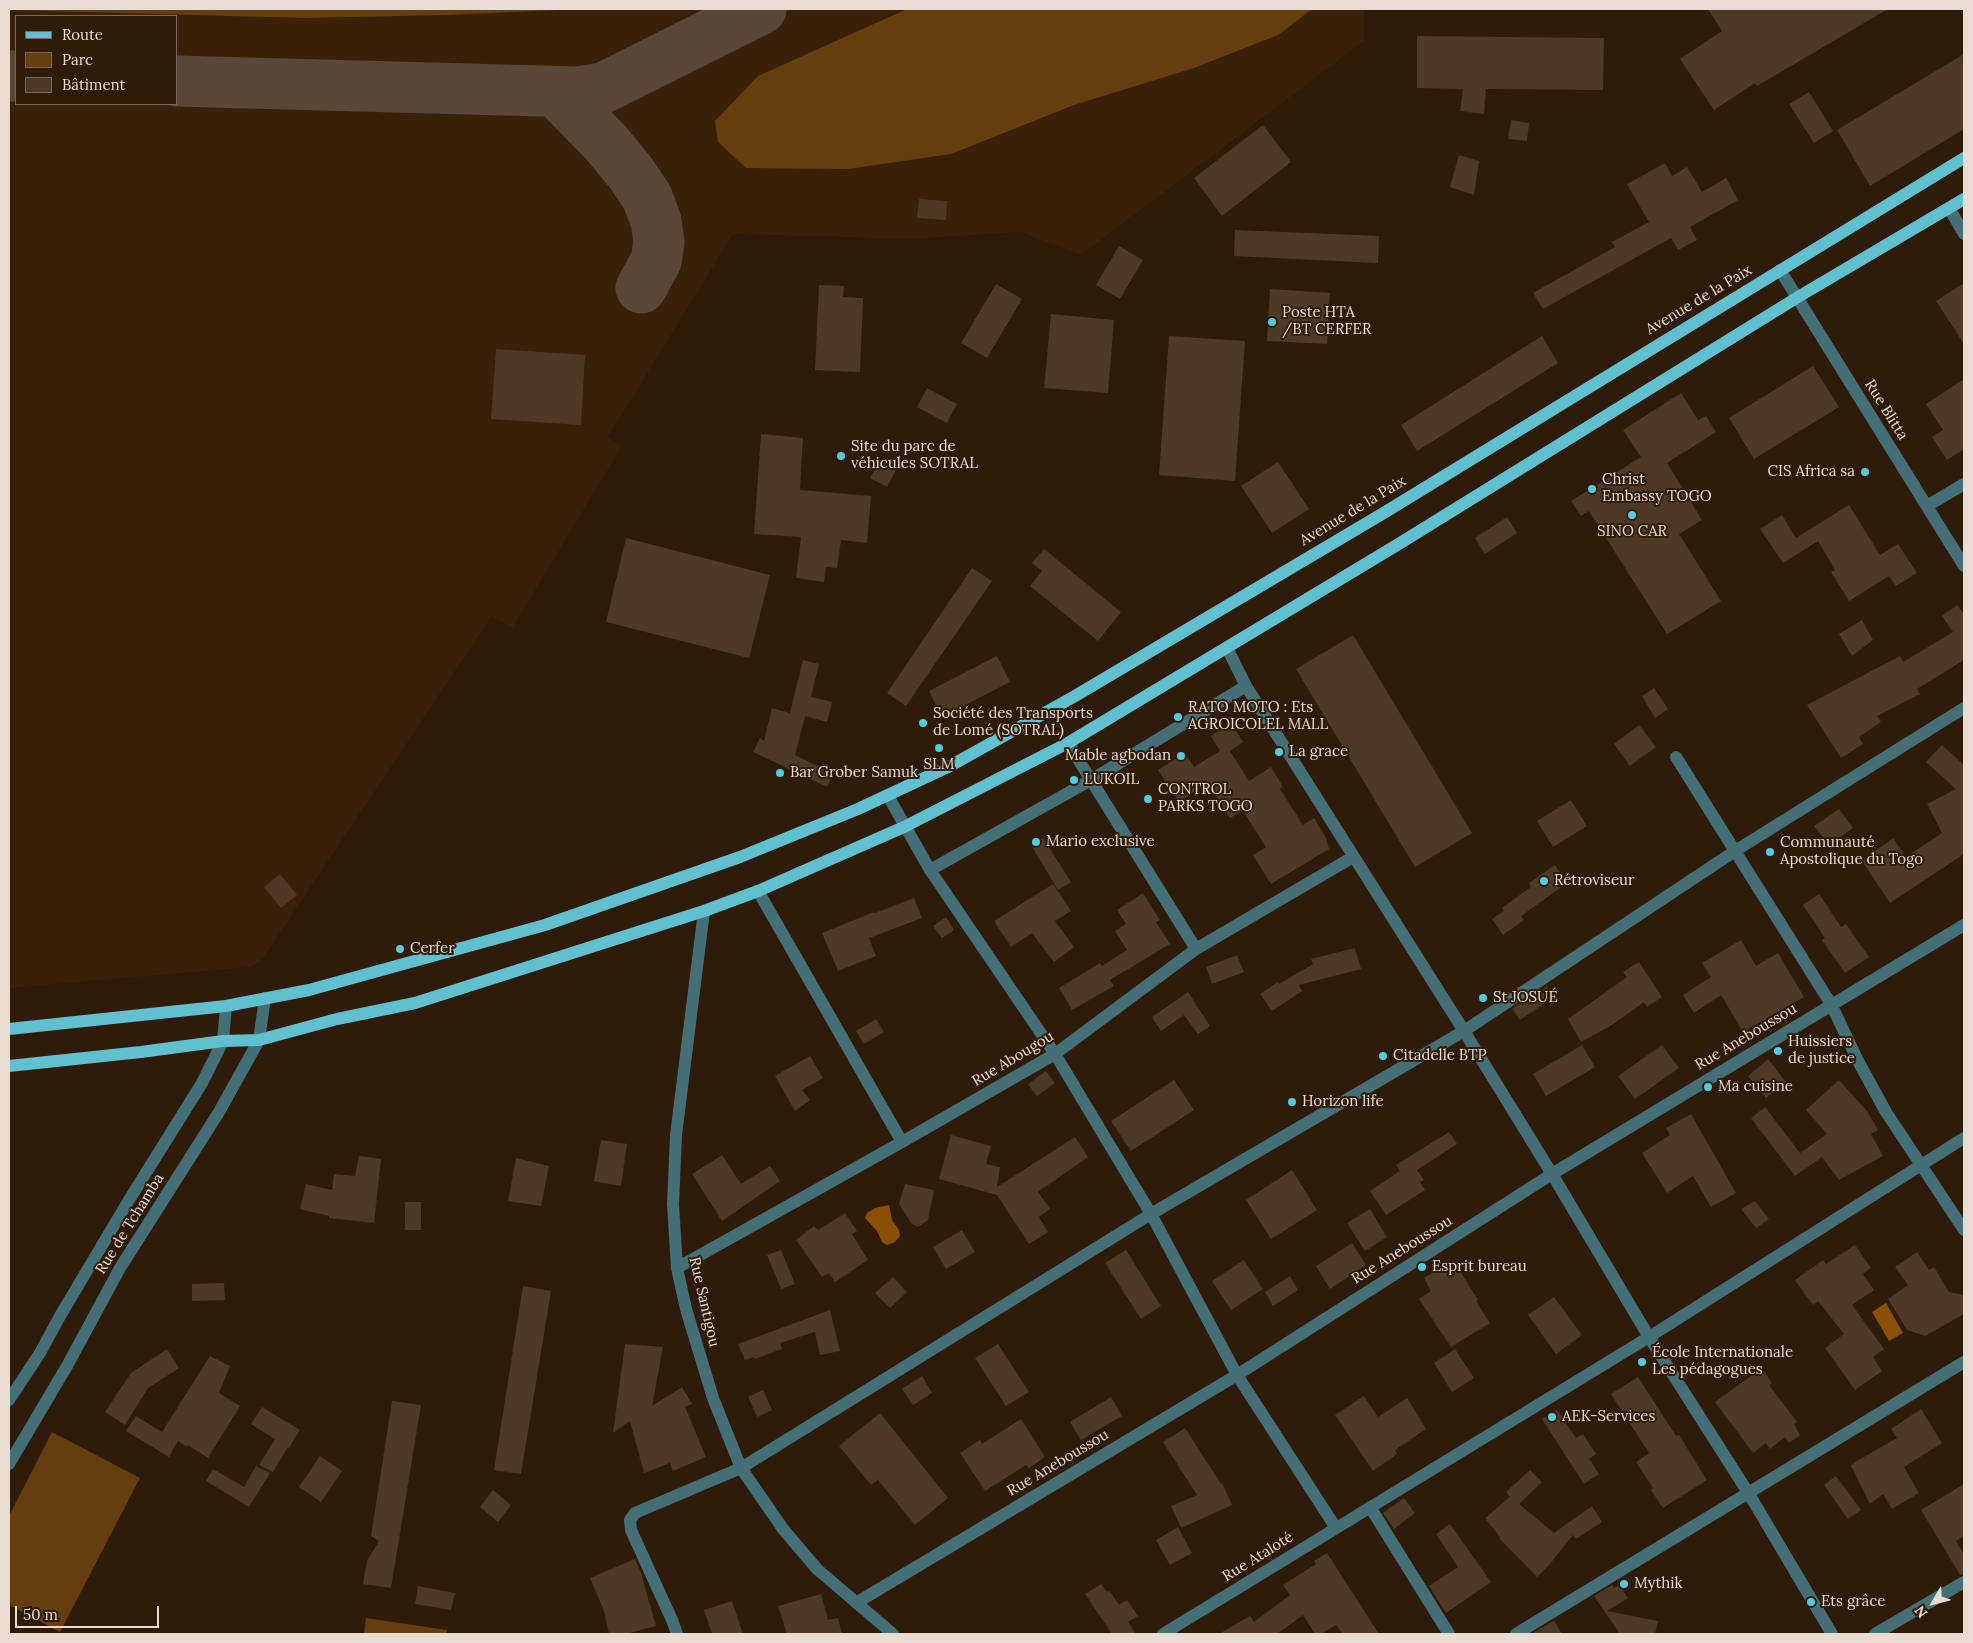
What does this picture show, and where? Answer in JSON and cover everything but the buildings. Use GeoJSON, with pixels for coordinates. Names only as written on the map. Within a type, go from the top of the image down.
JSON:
{"type":"FeatureCollection","features":[{"type":"Feature","properties":{"kind":"main road","name":"Avenue de la Paix"},"geometry":{"type":"LineString","coordinates":[[9,1029],[226,1006],[309,990],[545,925],[628,898],[740,856],[888,796],[950,766],[1058,706],[1382,514],[1964,158]]}},
{"type":"Feature","properties":{"kind":"main road"},"geometry":{"type":"LineString","coordinates":[[9,1066],[223,1041],[259,1040],[415,1003],[704,911],[758,891],[904,827],[1068,743],[1227,648],[1798,297],[1964,199]]}},
{"type":"Feature","properties":{"kind":"street"},"geometry":{"type":"LineString","coordinates":[[1949,208],[1964,234]]}},
{"type":"Feature","properties":{"kind":"street","name":"Rue Blitta"},"geometry":{"type":"LineString","coordinates":[[1780,270],[1964,566]]}},
{"type":"Feature","properties":{"kind":"street"},"geometry":{"type":"LineString","coordinates":[[1927,506],[1964,484]]}},
{"type":"Feature","properties":{"kind":"street"},"geometry":{"type":"LineString","coordinates":[[1227,648],[1246,686],[1464,1031],[1552,1174],[1648,1337],[1749,1494],[1832,1634]]}},
{"type":"Feature","properties":{"kind":"street"},"geometry":{"type":"LineString","coordinates":[[930,870],[1091,780],[1246,686]]}},
{"type":"Feature","properties":{"kind":"street"},"geometry":{"type":"LineString","coordinates":[[677,1634],[631,1530],[630,1520],[635,1513],[741,1468],[1151,1214],[1464,1031],[1735,851],[1964,708]]}},
{"type":"Feature","properties":{"kind":"street"},"geometry":{"type":"LineString","coordinates":[[1068,743],[1196,949]]}},
{"type":"Feature","properties":{"kind":"street"},"geometry":{"type":"LineString","coordinates":[[1676,757],[1831,1004],[1872,1089],[1964,1230]]}},
{"type":"Feature","properties":{"kind":"street"},"geometry":{"type":"LineString","coordinates":[[888,796],[930,870],[1055,1054],[1151,1214],[1237,1375],[1336,1528]]}},
{"type":"Feature","properties":{"kind":"street","name":"Rue Abougou"},"geometry":{"type":"LineString","coordinates":[[677,1268],[1055,1054],[1196,949],[1353,857]]}},
{"type":"Feature","properties":{"kind":"street"},"geometry":{"type":"LineString","coordinates":[[758,891],[902,1142]]}},
{"type":"Feature","properties":{"kind":"street","name":"Rue Santigou"},"geometry":{"type":"LineString","coordinates":[[704,911],[676,1135],[673,1204],[677,1268],[700,1357],[713,1398],[741,1468],[783,1529],[817,1569],[893,1634]]}},
{"type":"Feature","properties":{"kind":"street","name":"Rue Aneboussou"},"geometry":{"type":"LineString","coordinates":[[856,1603],[1237,1375],[1552,1174],[1964,925]]}},
{"type":"Feature","properties":{"kind":"street","name":"Rue de Tchamba"},"geometry":{"type":"LineString","coordinates":[[9,1464],[67,1366],[120,1268],[219,1112],[259,1040],[265,998]]}},
{"type":"Feature","properties":{"kind":"street","name":"Rue de Tchamba"},"geometry":{"type":"LineString","coordinates":[[9,1400],[40,1353],[129,1200],[197,1091],[223,1041],[226,1006]]}},
{"type":"Feature","properties":{"kind":"street","name":"Rue Ataloté"},"geometry":{"type":"LineString","coordinates":[[1163,1634],[1648,1337],[1964,1138]]}},
{"type":"Feature","properties":{"kind":"street"},"geometry":{"type":"LineString","coordinates":[[1516,1634],[1964,1362]]}},
{"type":"Feature","properties":{"kind":"street"},"geometry":{"type":"LineString","coordinates":[[1370,1507],[1449,1634]]}},
{"type":"Feature","properties":{"kind":"street"},"geometry":{"type":"LineString","coordinates":[[1875,1634],[1964,1582]]}},
{"type":"Feature","properties":{"kind":"shaded area"},"geometry":{"type":"Polygon","coordinates":[[[9,9],[1364,9],[1364,41],[1081,255],[1021,232],[911,239],[733,234],[608,437],[622,446],[513,627],[491,617],[263,958],[251,967],[9,988],[9,9]]]}},
{"type":"Feature","properties":{"kind":"shaded area"},"geometry":{"type":"Polygon","coordinates":[[[889,1205],[892,1220],[899,1230],[900,1236],[895,1242],[887,1245],[882,1242],[877,1231],[865,1218],[867,1213],[875,1208],[889,1205]]]}},
{"type":"Feature","properties":{"kind":"shaded area"},"geometry":{"type":"Polygon","coordinates":[[[1886,1303],[1903,1333],[1889,1341],[1872,1312],[1886,1303]]]}},
{"type":"Feature","properties":{"kind":"green space"},"geometry":{"type":"Polygon","coordinates":[[[9,9],[581,9],[446,15],[305,18],[9,9]]]}},
{"type":"Feature","properties":{"kind":"green space"},"geometry":{"type":"Polygon","coordinates":[[[907,9],[1312,9],[1278,35],[1194,68],[1074,105],[951,154],[848,169],[746,168],[718,142],[715,121],[758,76],[907,9]]]}},
{"type":"Feature","properties":{"kind":"green space"},"geometry":{"type":"Polygon","coordinates":[[[52,1432],[140,1478],[60,1632],[9,1605],[9,1516],[52,1432]]]}},
{"type":"Feature","properties":{"kind":"green space"},"geometry":{"type":"Polygon","coordinates":[[[366,1618],[447,1630],[447,1634],[364,1634],[366,1618]]]}},
{"type":"Feature","properties":{"kind":"taxiway"},"geometry":{"type":"LineString","coordinates":[[178,81],[578,92],[603,88],[761,9]]}},
{"type":"Feature","properties":{"kind":"taxiway"},"geometry":{"type":"LineString","coordinates":[[9,76],[15,76]]}},
{"type":"Feature","properties":{"kind":"taxiway"},"geometry":{"type":"LineString","coordinates":[[556,92],[606,143],[630,172],[647,197],[656,221],[659,242],[656,261],[641,288]]}},
{"type":"Feature","properties":{"kind":"place","name":"Poste HTA /BT CERFER"},"geometry":{"type":"Point","coordinates":[1272,322]}},
{"type":"Feature","properties":{"kind":"place","name":"Site du parc de véhicules SOTRAL"},"geometry":{"type":"Point","coordinates":[841,456]}},
{"type":"Feature","properties":{"kind":"place","name":"CIS Africa sa"},"geometry":{"type":"Point","coordinates":[1865,472]}},
{"type":"Feature","properties":{"kind":"place","name":"Christ Embassy TOGO"},"geometry":{"type":"Point","coordinates":[1592,489]}},
{"type":"Feature","properties":{"kind":"place","name":"SINO CAR"},"geometry":{"type":"Point","coordinates":[1632,515]}},
{"type":"Feature","properties":{"kind":"place","name":"RATO MOTO : Ets AGROICOLEL MALL"},"geometry":{"type":"Point","coordinates":[1178,717]}},
{"type":"Feature","properties":{"kind":"place","name":"Société des Transports de Lomé (SOTRAL)"},"geometry":{"type":"Point","coordinates":[923,723]}},
{"type":"Feature","properties":{"kind":"place","name":"SLM"},"geometry":{"type":"Point","coordinates":[939,748]}},
{"type":"Feature","properties":{"kind":"place","name":"La grace"},"geometry":{"type":"Point","coordinates":[1279,752]}},
{"type":"Feature","properties":{"kind":"place","name":"Mable agbodan"},"geometry":{"type":"Point","coordinates":[1181,756]}},
{"type":"Feature","properties":{"kind":"place","name":"Bar Grober Samuk"},"geometry":{"type":"Point","coordinates":[780,773]}},
{"type":"Feature","properties":{"kind":"place","name":"LUKOIL"},"geometry":{"type":"Point","coordinates":[1074,780]}},
{"type":"Feature","properties":{"kind":"place","name":"CONTROL PARKS TOGO"},"geometry":{"type":"Point","coordinates":[1148,799]}},
{"type":"Feature","properties":{"kind":"place","name":"Mario exclusive"},"geometry":{"type":"Point","coordinates":[1036,842]}},
{"type":"Feature","properties":{"kind":"place","name":"Communauté Apostolique du Togo"},"geometry":{"type":"Point","coordinates":[1770,852]}},
{"type":"Feature","properties":{"kind":"place","name":"Rétroviseur"},"geometry":{"type":"Point","coordinates":[1544,881]}},
{"type":"Feature","properties":{"kind":"place","name":"Cerfer"},"geometry":{"type":"Point","coordinates":[400,949]}},
{"type":"Feature","properties":{"kind":"place","name":"St JOSUÉ"},"geometry":{"type":"Point","coordinates":[1483,998]}},
{"type":"Feature","properties":{"kind":"place","name":"Huissiers de justice"},"geometry":{"type":"Point","coordinates":[1778,1051]}},
{"type":"Feature","properties":{"kind":"place","name":"Citadelle BTP"},"geometry":{"type":"Point","coordinates":[1383,1056]}},
{"type":"Feature","properties":{"kind":"place","name":"Ma cuisine"},"geometry":{"type":"Point","coordinates":[1708,1087]}},
{"type":"Feature","properties":{"kind":"place","name":"Horizon life"},"geometry":{"type":"Point","coordinates":[1292,1102]}},
{"type":"Feature","properties":{"kind":"place","name":"Esprit bureau"},"geometry":{"type":"Point","coordinates":[1422,1267]}},
{"type":"Feature","properties":{"kind":"place","name":"École Internationale Les pédagogues"},"geometry":{"type":"Point","coordinates":[1642,1362]}},
{"type":"Feature","properties":{"kind":"place","name":"AEK-Services"},"geometry":{"type":"Point","coordinates":[1552,1417]}},
{"type":"Feature","properties":{"kind":"place","name":"Mythik"},"geometry":{"type":"Point","coordinates":[1624,1584]}},
{"type":"Feature","properties":{"kind":"place","name":"Ets grâce"},"geometry":{"type":"Point","coordinates":[1811,1602]}}]}
